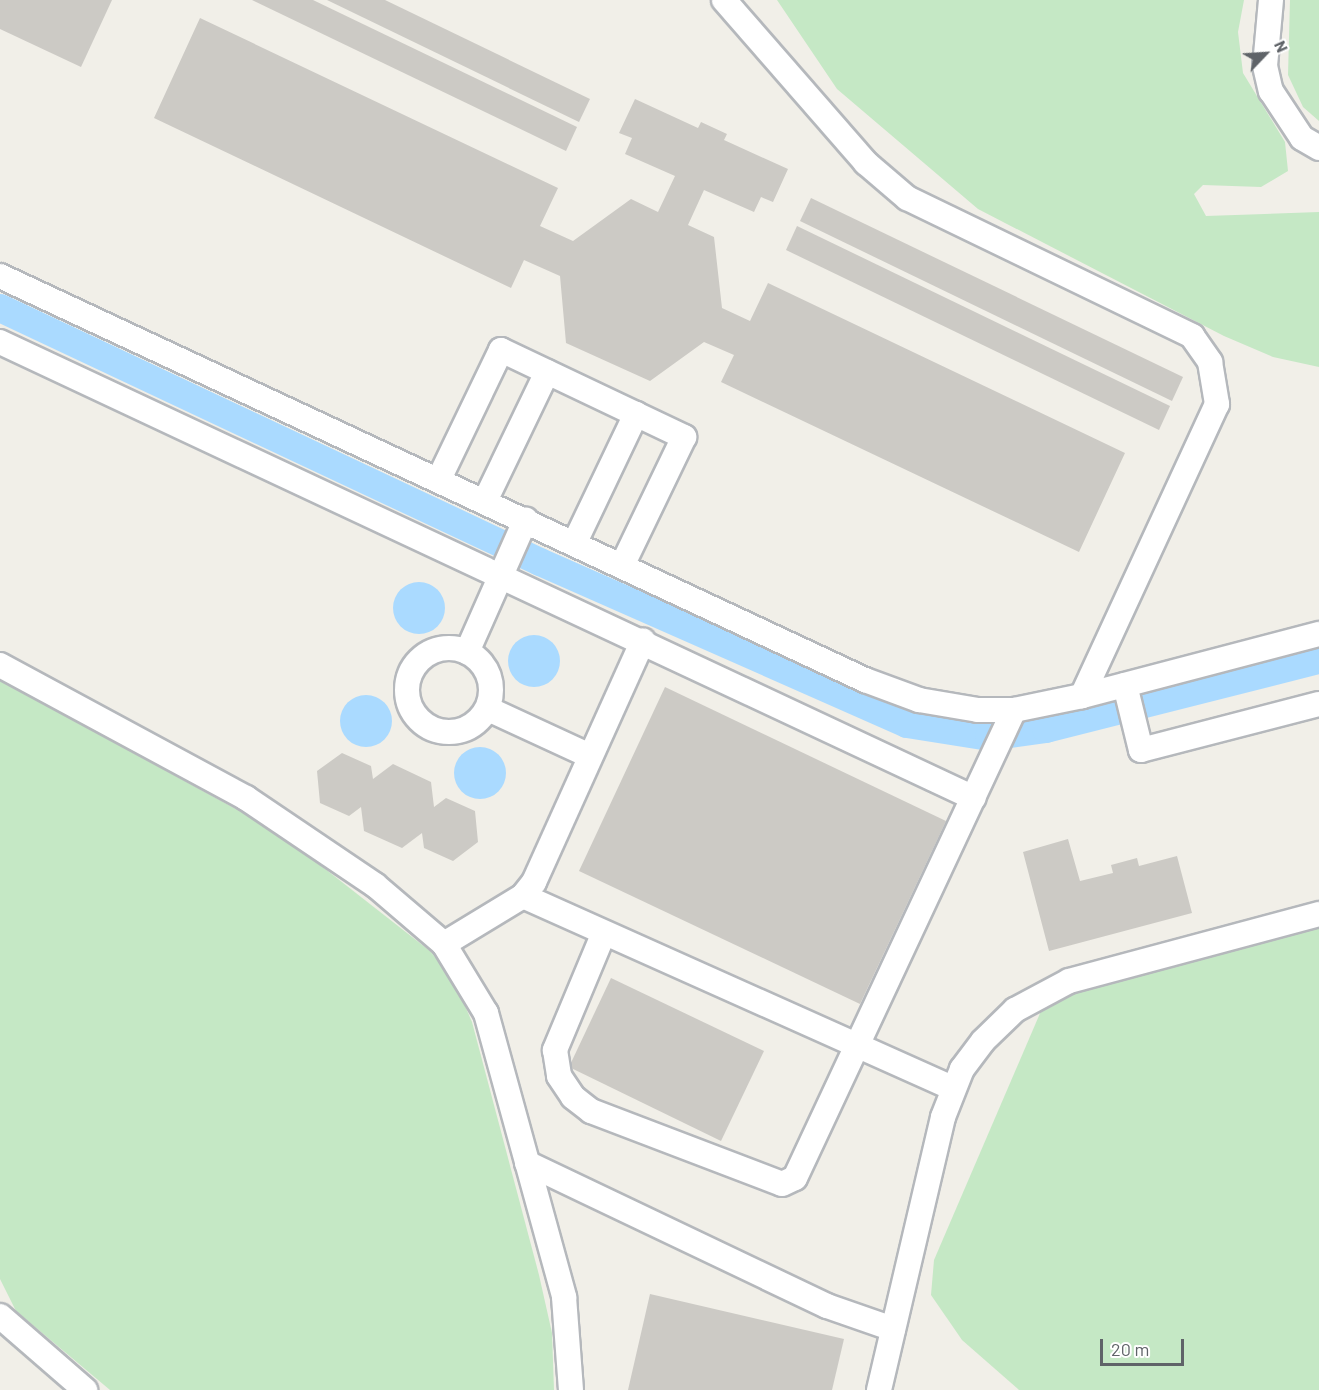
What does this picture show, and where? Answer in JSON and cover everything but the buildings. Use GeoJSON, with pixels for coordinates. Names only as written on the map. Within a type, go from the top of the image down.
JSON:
{"type":"FeatureCollection","features":[{"type":"Feature","properties":{"kind":"street"},"geometry":{"type":"LineString","coordinates":[[724,0],[866,163],[906,198],[1191,336],[1210,362],[1217,404],[1082,696]]}},
{"type":"Feature","properties":{"kind":"street"},"geometry":{"type":"LineString","coordinates":[[1271,0],[1265,66],[1271,92],[1302,138],[1319,148]]}},
{"type":"Feature","properties":{"kind":"street"},"geometry":{"type":"LineString","coordinates":[[0,276],[485,501],[522,527],[574,542],[865,680],[919,700],[1014,710],[1082,696],[1319,634]]}},
{"type":"Feature","properties":{"kind":"street"},"geometry":{"type":"LineString","coordinates":[[0,342],[503,566],[643,641],[974,798]]}},
{"type":"Feature","properties":{"kind":"street"},"geometry":{"type":"LineString","coordinates":[[439,479],[501,350],[684,437],[623,564]]}},
{"type":"Feature","properties":{"kind":"street"},"geometry":{"type":"LineString","coordinates":[[485,501],[547,372]]}},
{"type":"Feature","properties":{"kind":"street"},"geometry":{"type":"LineString","coordinates":[[574,542],[636,414]]}},
{"type":"Feature","properties":{"kind":"street"},"geometry":{"type":"LineString","coordinates":[[467,652],[522,527]]}},
{"type":"Feature","properties":{"kind":"street"},"geometry":{"type":"LineString","coordinates":[[444,944],[523,896],[643,641]]}},
{"type":"Feature","properties":{"kind":"street"},"geometry":{"type":"LineString","coordinates":[[441,649],[467,652],[486,670],[488,709],[470,728],[444,733],[412,711],[407,685],[418,661],[441,649]]}},
{"type":"Feature","properties":{"kind":"street"},"geometry":{"type":"LineString","coordinates":[[0,665],[246,798],[375,885],[444,944],[486,1013],[564,1297],[571,1390]]}},
{"type":"Feature","properties":{"kind":"street"},"geometry":{"type":"LineString","coordinates":[[1125,685],[1141,750],[1319,704]]}},
{"type":"Feature","properties":{"kind":"street"},"geometry":{"type":"LineString","coordinates":[[488,709],[590,756]]}},
{"type":"Feature","properties":{"kind":"street"},"geometry":{"type":"LineString","coordinates":[[603,935],[555,1050],[559,1076],[591,1110],[782,1184],[802,1171],[1014,710]]}},
{"type":"Feature","properties":{"kind":"street"},"geometry":{"type":"LineString","coordinates":[[523,896],[603,935],[952,1088]]}},
{"type":"Feature","properties":{"kind":"street"},"geometry":{"type":"LineString","coordinates":[[879,1390],[952,1088],[983,1041],[1040,993],[1319,914]]}},
{"type":"Feature","properties":{"kind":"street"},"geometry":{"type":"LineString","coordinates":[[527,1163],[827,1306],[893,1329]]}},
{"type":"Feature","properties":{"kind":"street"},"geometry":{"type":"LineString","coordinates":[[0,1316],[85,1390]]}},
{"type":"Feature","properties":{"kind":"green space"},"geometry":{"type":"Polygon","coordinates":[[[777,0],[1244,0],[1238,32],[1243,73],[1285,142],[1288,171],[1261,187],[1203,185],[1194,194],[1206,216],[1319,212],[1319,367],[1273,357],[1224,336],[978,209],[837,89],[777,0]]]}},
{"type":"Feature","properties":{"kind":"green space"},"geometry":{"type":"Polygon","coordinates":[[[1290,0],[1319,0],[1319,121],[1303,107],[1288,75],[1290,0]]]}},
{"type":"Feature","properties":{"kind":"green space"},"geometry":{"type":"Polygon","coordinates":[[[0,680],[278,832],[430,951],[453,978],[472,1022],[539,1275],[552,1333],[554,1390],[110,1390],[16,1311],[0,1279],[0,680]]]}},
{"type":"Feature","properties":{"kind":"green space"},"geometry":{"type":"Polygon","coordinates":[[[1319,926],[1319,1390],[1019,1390],[962,1340],[931,1295],[934,1260],[1044,1004],[1064,992],[1319,926]]]}},
{"type":"Feature","properties":{"kind":"water"},"geometry":{"type":"Polygon","coordinates":[[[414,582],[424,582],[433,586],[441,594],[445,608],[441,622],[433,630],[424,634],[414,634],[405,630],[397,622],[393,613],[393,603],[397,594],[405,586],[414,582]]]}},
{"type":"Feature","properties":{"kind":"water"},"geometry":{"type":"Polygon","coordinates":[[[534,635],[548,639],[556,647],[560,661],[556,675],[548,683],[534,687],[520,683],[512,675],[508,661],[512,647],[520,639],[534,635]]]}},
{"type":"Feature","properties":{"kind":"water"},"geometry":{"type":"Polygon","coordinates":[[[361,695],[371,695],[380,699],[388,707],[392,721],[388,735],[380,743],[371,747],[361,747],[352,743],[344,735],[340,726],[340,716],[344,707],[352,699],[361,695]]]}},
{"type":"Feature","properties":{"kind":"water"},"geometry":{"type":"Polygon","coordinates":[[[480,747],[494,751],[502,759],[506,773],[502,787],[494,795],[480,799],[466,795],[458,787],[454,773],[458,759],[466,751],[480,747]]]}},
{"type":"Feature","properties":{"kind":"waterway"},"geometry":{"type":"LineString","coordinates":[[0,308],[540,562],[907,724],[989,737],[1046,729],[1319,660]]}}]}
